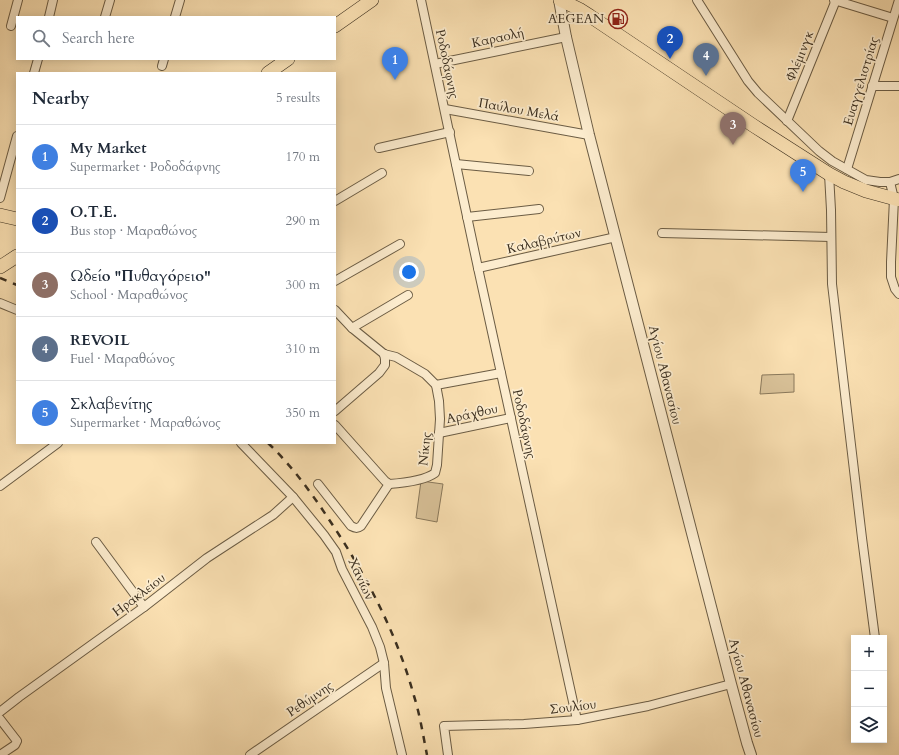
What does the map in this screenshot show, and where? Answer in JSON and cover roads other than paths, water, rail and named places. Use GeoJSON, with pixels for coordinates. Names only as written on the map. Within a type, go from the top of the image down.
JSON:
{"type":"FeatureCollection","features":[{"type":"Feature","properties":{"kind":"main road"},"geometry":{"type":"LineString","coordinates":[[336,25],[372,0]]}},
{"type":"Feature","properties":{"kind":"main road"},"geometry":{"type":"LineString","coordinates":[[559,0],[590,16],[754,126],[829,174],[866,191],[896,200]]}},
{"type":"Feature","properties":{"kind":"main road"},"geometry":{"type":"LineString","coordinates":[[269,72],[287,60]]}},
{"type":"Feature","properties":{"kind":"main road"},"geometry":{"type":"LineString","coordinates":[[0,215],[16,219]]}},
{"type":"Feature","properties":{"kind":"main road"},"geometry":{"type":"LineString","coordinates":[[0,267],[16,257]]}},
{"type":"Feature","properties":{"kind":"street"},"geometry":{"type":"LineString","coordinates":[[11,26],[18,0]]}},
{"type":"Feature","properties":{"kind":"street"},"geometry":{"type":"LineString","coordinates":[[49,16],[53,0]]}},
{"type":"Feature","properties":{"kind":"street"},"geometry":{"type":"LineString","coordinates":[[105,16],[110,0]]}},
{"type":"Feature","properties":{"kind":"street"},"geometry":{"type":"LineString","coordinates":[[175,16],[180,0]]}},
{"type":"Feature","properties":{"kind":"street","name":"Ροδοδάφνης"},"geometry":{"type":"LineString","coordinates":[[421,0],[577,720]]}},
{"type":"Feature","properties":{"kind":"street","name":"Αγίου Αθανασίου"},"geometry":{"type":"LineString","coordinates":[[559,0],[588,135],[616,237],[731,684],[751,755]]}},
{"type":"Feature","properties":{"kind":"street"},"geometry":{"type":"LineString","coordinates":[[697,0],[748,81],[758,93],[819,151],[832,161],[847,168],[866,180],[890,182],[899,179]]}},
{"type":"Feature","properties":{"kind":"street"},"geometry":{"type":"LineString","coordinates":[[835,0],[894,18]]}},
{"type":"Feature","properties":{"kind":"street","name":"Φλέμινγκ"},"geometry":{"type":"LineString","coordinates":[[787,121],[835,0]]}},
{"type":"Feature","properties":{"kind":"street","name":"Ευαγγελιστρίας"},"geometry":{"type":"LineString","coordinates":[[847,168],[899,0]]}},
{"type":"Feature","properties":{"kind":"street","name":"Καραολή"},"geometry":{"type":"LineString","coordinates":[[435,64],[566,37]]}},
{"type":"Feature","properties":{"kind":"street"},"geometry":{"type":"LineString","coordinates":[[34,72],[38,60]]}},
{"type":"Feature","properties":{"kind":"street"},"geometry":{"type":"LineString","coordinates":[[872,86],[899,86]]}},
{"type":"Feature","properties":{"kind":"street","name":"Παύλου Μελά"},"geometry":{"type":"LineString","coordinates":[[445,109],[588,135]]}},
{"type":"Feature","properties":{"kind":"street"},"geometry":{"type":"LineString","coordinates":[[379,148],[450,132]]}},
{"type":"Feature","properties":{"kind":"street"},"geometry":{"type":"LineString","coordinates":[[0,198],[16,140]]}},
{"type":"Feature","properties":{"kind":"street"},"geometry":{"type":"LineString","coordinates":[[456,164],[528,171]]}},
{"type":"Feature","properties":{"kind":"street"},"geometry":{"type":"LineString","coordinates":[[336,200],[382,173]]}},
{"type":"Feature","properties":{"kind":"street"},"geometry":{"type":"LineString","coordinates":[[829,174],[832,284],[875,635]]}},
{"type":"Feature","properties":{"kind":"street"},"geometry":{"type":"LineString","coordinates":[[890,182],[896,200],[891,277],[895,289],[899,294]]}},
{"type":"Feature","properties":{"kind":"street"},"geometry":{"type":"LineString","coordinates":[[468,217],[539,209]]}},
{"type":"Feature","properties":{"kind":"street"},"geometry":{"type":"LineString","coordinates":[[662,234],[831,237]]}},
{"type":"Feature","properties":{"kind":"street","name":"Καλαβρύτων"},"geometry":{"type":"LineString","coordinates":[[478,268],[616,237]]}},
{"type":"Feature","properties":{"kind":"street"},"geometry":{"type":"LineString","coordinates":[[336,280],[400,244]]}},
{"type":"Feature","properties":{"kind":"street"},"geometry":{"type":"LineString","coordinates":[[352,328],[408,295]]}},
{"type":"Feature","properties":{"kind":"street"},"geometry":{"type":"LineString","coordinates":[[0,303],[16,310]]}},
{"type":"Feature","properties":{"kind":"street"},"geometry":{"type":"LineString","coordinates":[[336,311],[352,328],[384,354],[396,357],[425,374],[436,385],[501,373]]}},
{"type":"Feature","properties":{"kind":"street"},"geometry":{"type":"LineString","coordinates":[[336,410],[379,373],[385,365],[384,354]]}},
{"type":"Feature","properties":{"kind":"street","name":"Νίκης"},"geometry":{"type":"LineString","coordinates":[[389,484],[418,480],[435,473],[438,465],[440,419],[436,385]]}},
{"type":"Feature","properties":{"kind":"street","name":"Αράχθου"},"geometry":{"type":"LineString","coordinates":[[439,433],[511,418]]}},
{"type":"Feature","properties":{"kind":"street"},"geometry":{"type":"LineString","coordinates":[[318,484],[351,526],[358,528],[361,526],[389,484],[336,426]]}},
{"type":"Feature","properties":{"kind":"street"},"geometry":{"type":"LineString","coordinates":[[0,486],[57,444]]}},
{"type":"Feature","properties":{"kind":"street","name":"Χανίων"},"geometry":{"type":"LineString","coordinates":[[242,444],[293,497],[336,552],[380,646],[384,663],[386,688],[402,755]]}},
{"type":"Feature","properties":{"kind":"street","name":"Ηρακλείου"},"geometry":{"type":"LineString","coordinates":[[0,712],[144,607],[207,558],[273,515],[293,497]]}},
{"type":"Feature","properties":{"kind":"street"},"geometry":{"type":"LineString","coordinates":[[96,542],[144,607]]}},
{"type":"Feature","properties":{"kind":"street","name":"Ρεθύμνης"},"geometry":{"type":"LineString","coordinates":[[250,755],[384,663]]}},
{"type":"Feature","properties":{"kind":"street","name":"Σουλίου"},"geometry":{"type":"LineString","coordinates":[[448,755],[444,726],[524,724],[577,720],[648,706],[731,684]]}},
{"type":"Feature","properties":{"kind":"street"},"geometry":{"type":"LineString","coordinates":[[0,719],[17,741],[15,745],[0,755]]}},
{"type":"Feature","properties":{"kind":"railway"},"geometry":{"type":"LineString","coordinates":[[0,278],[16,285]]}},
{"type":"Feature","properties":{"kind":"railway"},"geometry":{"type":"LineString","coordinates":[[269,444],[294,472],[325,513],[369,585],[390,628],[407,673],[418,710],[427,755]]}},
{"type":"Feature","properties":{"kind":"place","name":"AEGEAN"},"geometry":{"type":"Point","coordinates":[618,19]}},
{"type":"Feature","properties":{"kind":"place","name":"Ο.Τ.Ε."},"geometry":{"type":"Point","coordinates":[670,59]}},
{"type":"Feature","properties":{"kind":"place","name":"REVOIL"},"geometry":{"type":"Point","coordinates":[706,76]}},
{"type":"Feature","properties":{"kind":"place","name":"My Market"},"geometry":{"type":"Point","coordinates":[395,80]}},
{"type":"Feature","properties":{"kind":"place","name":"Ωδείο \"Πυθαγόρειο\""},"geometry":{"type":"Point","coordinates":[733,145]}},
{"type":"Feature","properties":{"kind":"place","name":"Σκλαβενίτης"},"geometry":{"type":"Point","coordinates":[803,192]}}]}
